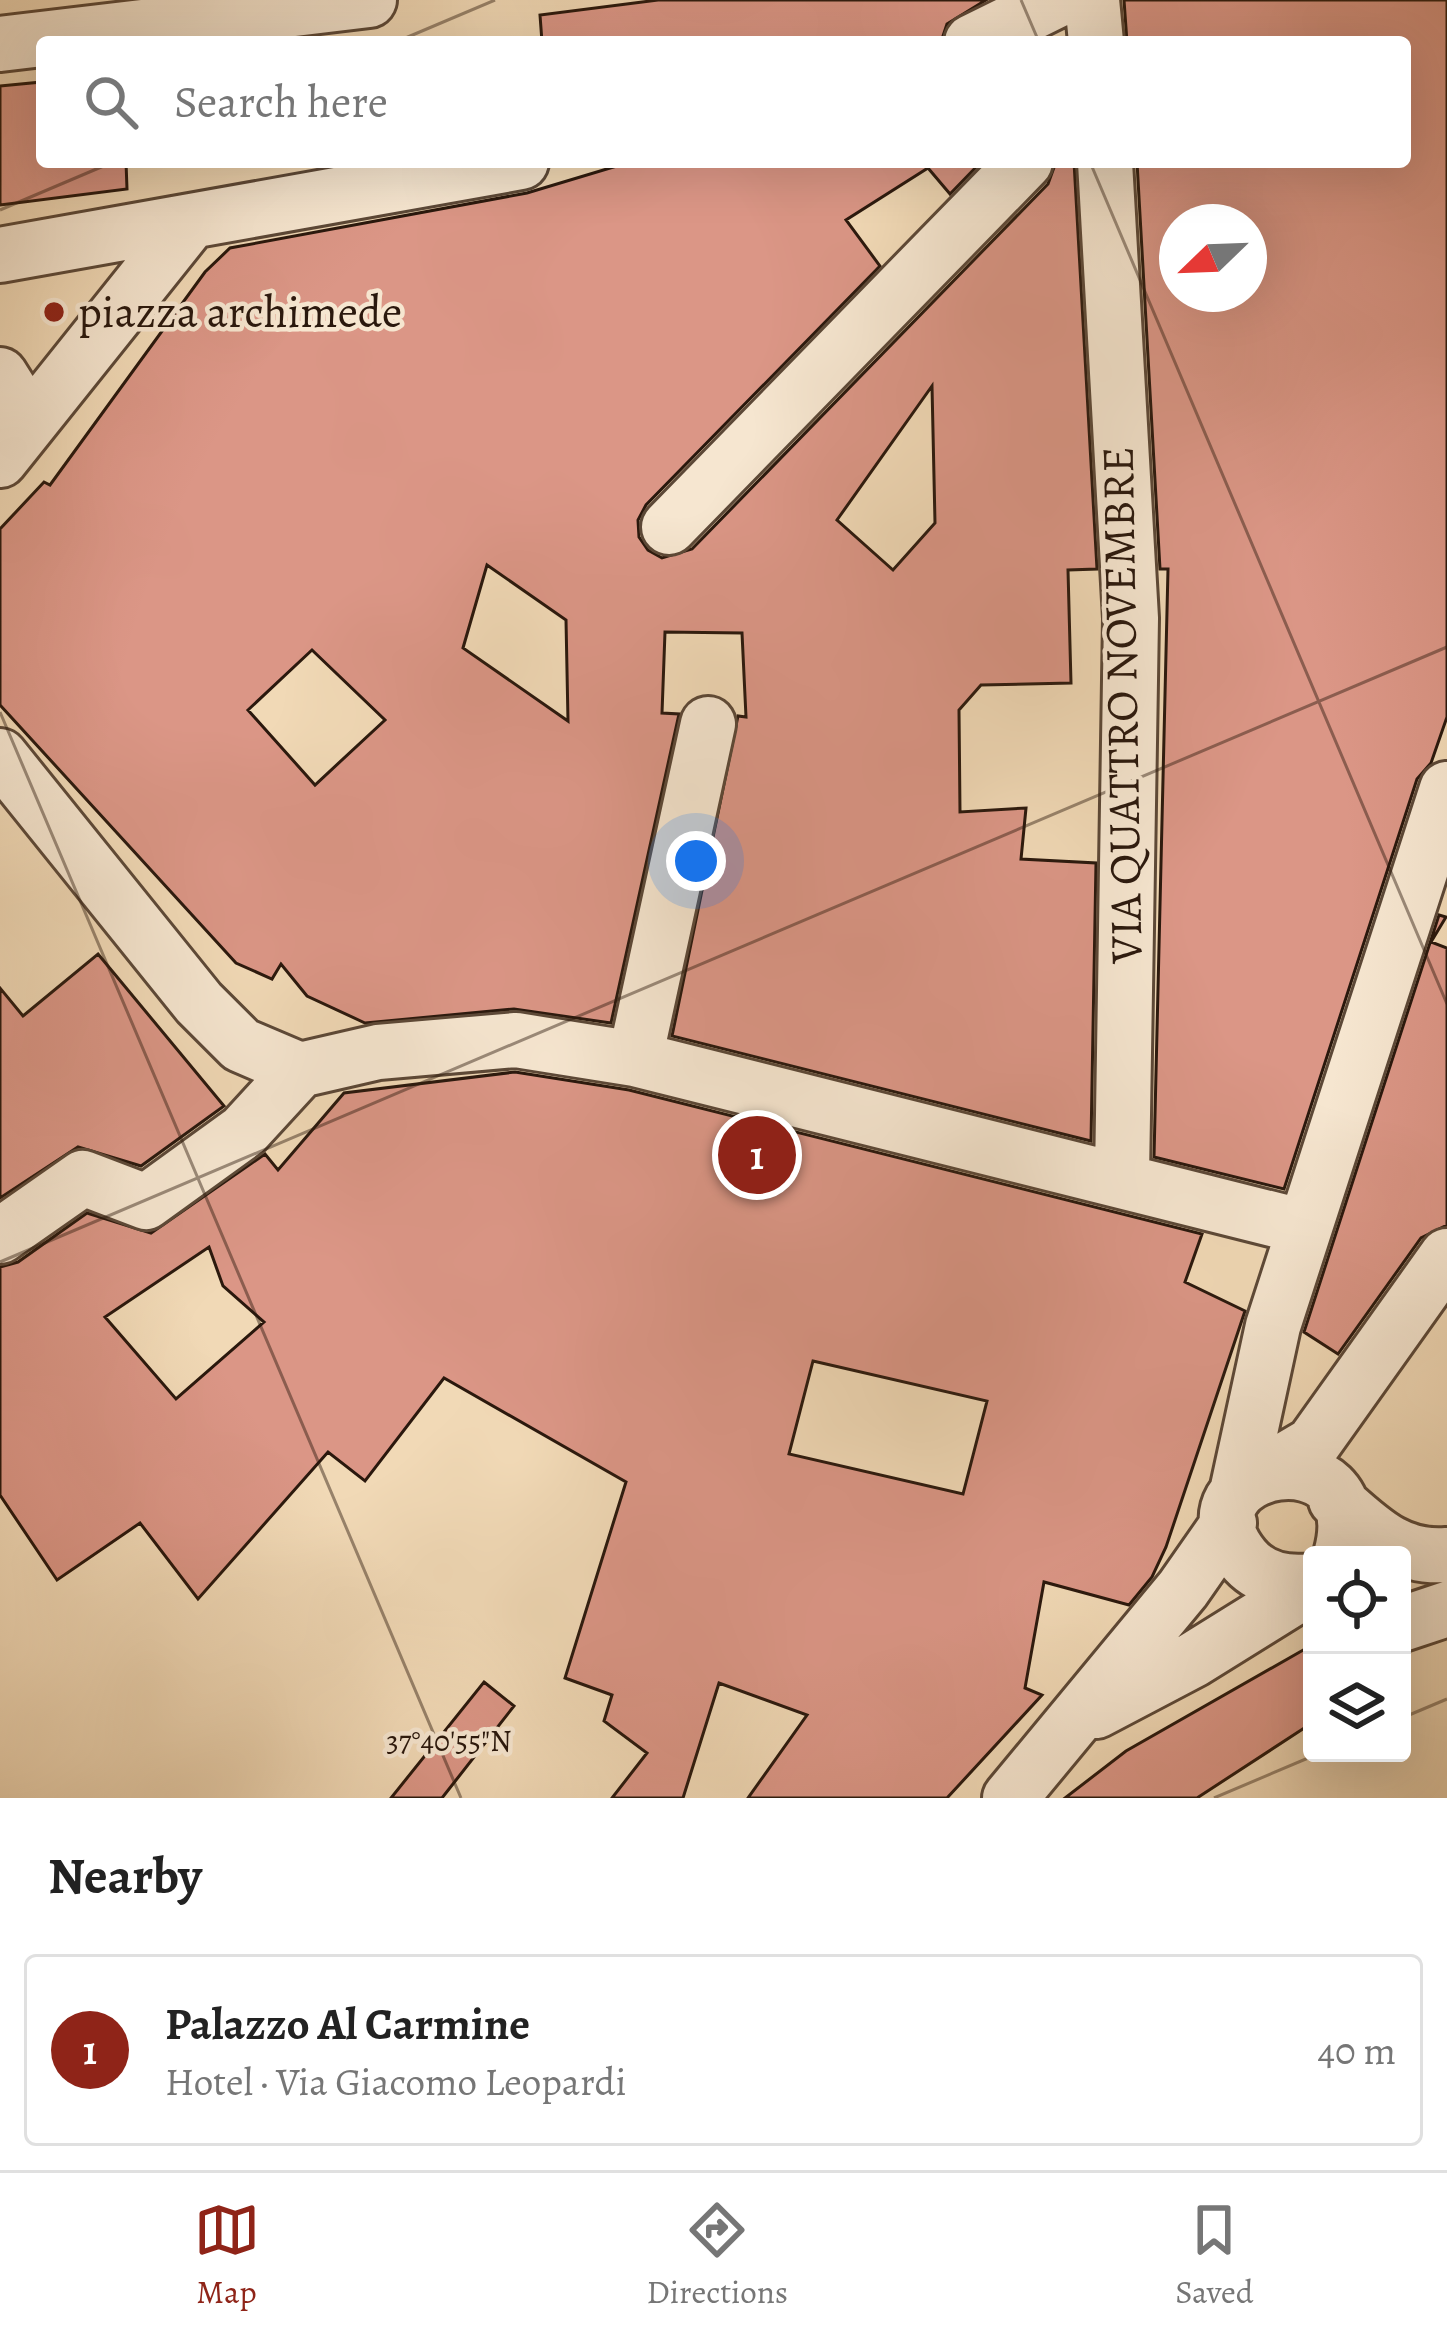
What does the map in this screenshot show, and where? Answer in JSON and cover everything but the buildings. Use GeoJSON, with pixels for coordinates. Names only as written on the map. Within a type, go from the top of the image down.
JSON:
{"type":"FeatureCollection","features":[{"type":"Feature","properties":{"kind":"street"},"geometry":{"type":"LineString","coordinates":[[49,36],[213,9],[369,0]]}},
{"type":"Feature","properties":{"kind":"street"},"geometry":{"type":"LineString","coordinates":[[984,36],[1058,0]]}},
{"type":"Feature","properties":{"kind":"street"},"geometry":{"type":"LineString","coordinates":[[1091,0],[1095,36]]}},
{"type":"Feature","properties":{"kind":"street"},"geometry":{"type":"LineString","coordinates":[[0,44],[36,38]]}},
{"type":"Feature","properties":{"kind":"street"},"geometry":{"type":"LineString","coordinates":[[0,255],[487,168]]}},
{"type":"Feature","properties":{"kind":"street"},"geometry":{"type":"LineString","coordinates":[[669,527],[1019,168]]}},
{"type":"Feature","properties":{"kind":"street","name":"VIA QUATTRO NOVEMBRE"},"geometry":{"type":"LineString","coordinates":[[1105,168],[1131,618],[1122,1177]]}},
{"type":"Feature","properties":{"kind":"street"},"geometry":{"type":"LineString","coordinates":[[15,441],[191,221]]}},
{"type":"Feature","properties":{"kind":"street"},"geometry":{"type":"LineString","coordinates":[[0,375],[15,441]]}},
{"type":"Feature","properties":{"kind":"street"},"geometry":{"type":"LineString","coordinates":[[635,1059],[708,724]]}},
{"type":"Feature","properties":{"kind":"street"},"geometry":{"type":"LineString","coordinates":[[9,786],[241,1045],[300,1070]]}},
{"type":"Feature","properties":{"kind":"street"},"geometry":{"type":"LineString","coordinates":[[1078,1720],[1296,1590],[1242,1557],[1243,1496],[1273,1326],[1447,789]]}},
{"type":"Feature","properties":{"kind":"street"},"geometry":{"type":"LineString","coordinates":[[0,1236],[83,1178],[146,1202],[244,1131],[300,1070],[378,1052],[516,1040],[635,1059],[1122,1177],[1304,1227]]}},
{"type":"Feature","properties":{"kind":"street"},"geometry":{"type":"LineString","coordinates":[[1010,1798],[1183,1589],[1243,1496],[1327,1478],[1447,1256]]}},
{"type":"Feature","properties":{"kind":"street"},"geometry":{"type":"LineString","coordinates":[[1273,1326],[1346,1530],[1343,1546]]}},
{"type":"Feature","properties":{"kind":"street"},"geometry":{"type":"LineString","coordinates":[[1327,1478],[1390,1546],[1423,1557],[1447,1555]]}},
{"type":"Feature","properties":{"kind":"street"},"geometry":{"type":"LineString","coordinates":[[1411,1621],[1447,1610]]}},
{"type":"Feature","properties":{"kind":"place","name":"piazza archimede"},"geometry":{"type":"Point","coordinates":[54,312]}},
{"type":"Feature","properties":{"kind":"place","name":"Palazzo Al Carmine"},"geometry":{"type":"Point","coordinates":[757,1155]}}]}
